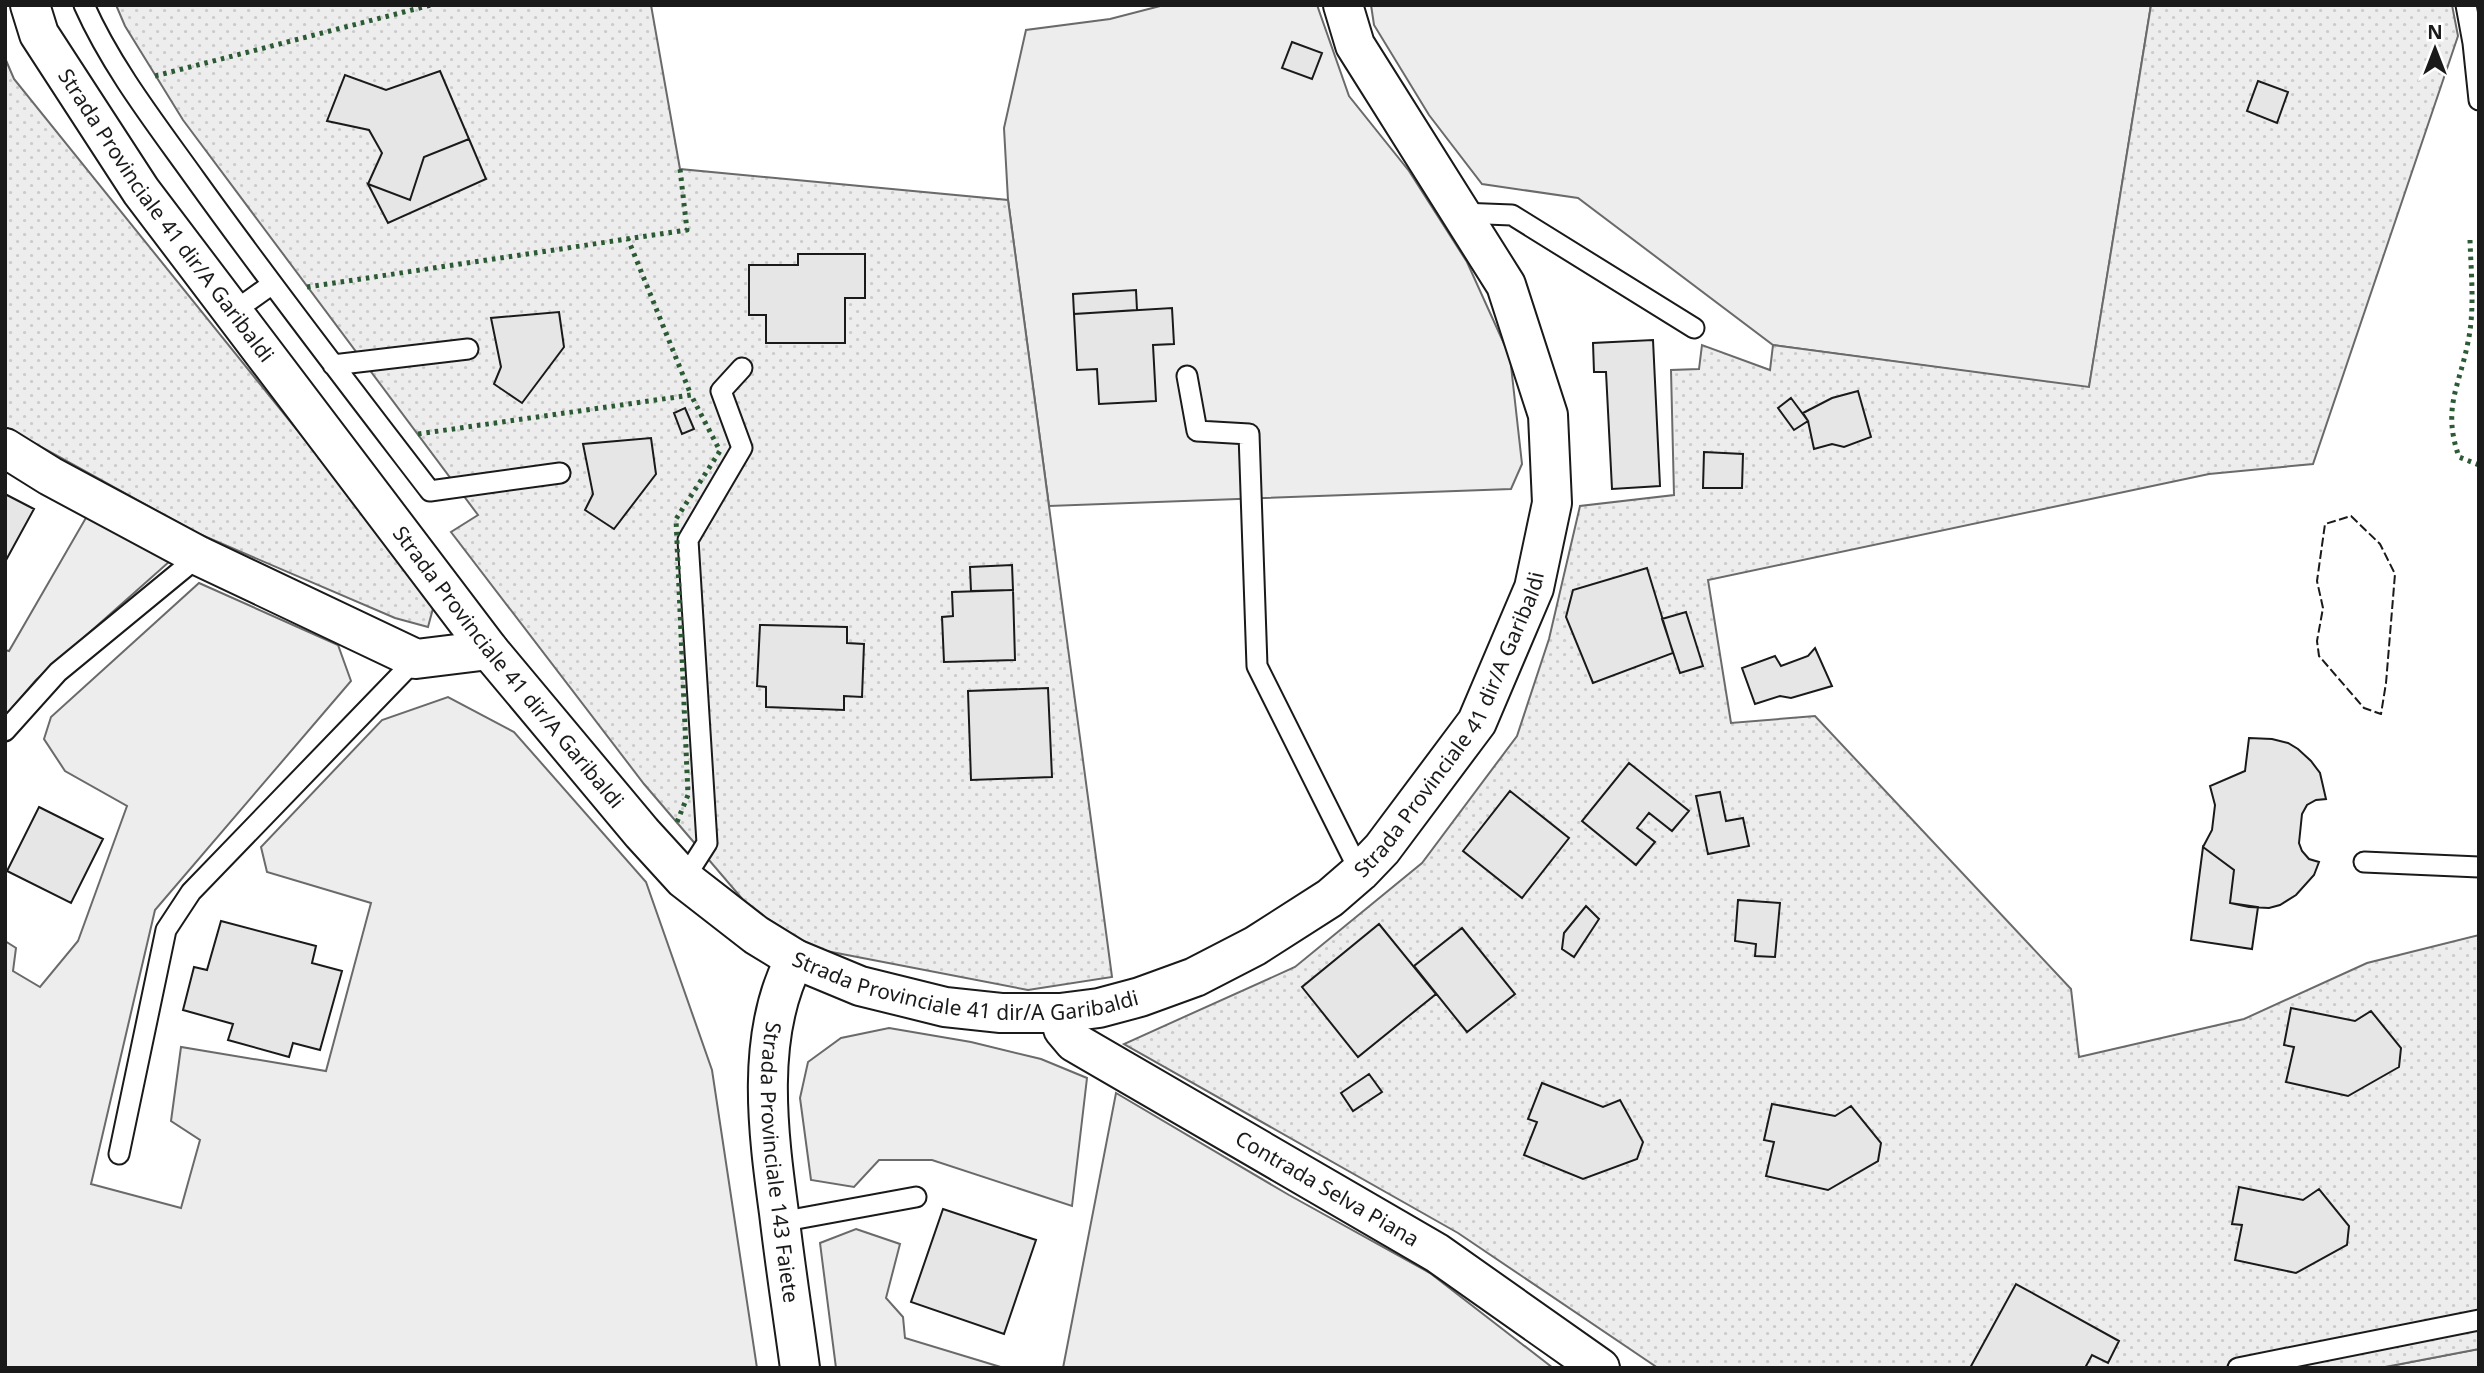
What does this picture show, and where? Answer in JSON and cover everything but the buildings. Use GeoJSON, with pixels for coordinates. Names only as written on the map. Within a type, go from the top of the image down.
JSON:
{"type":"FeatureCollection","features":[{"type":"Feature","properties":{"kind":"main road","name":"Strada Provinciale 41 dir/A Garibaldi"},"geometry":{"type":"LineString","coordinates":[[30,5],[39,34],[141,191],[489,650],[642,833],[684,879],[756,935],[795,960],[860,986],[945,1007],[1001,1013],[1060,1013],[1099,1008],[1140,997],[1195,977],[1255,947],[1330,898],[1382,849],[1477,722],[1534,588],[1552,503],[1548,415],[1506,285],[1355,46],[1343,5]]}},
{"type":"Feature","properties":{"kind":"main road"},"geometry":{"type":"LineString","coordinates":[[5,447],[50,476],[199,556],[416,659],[489,650]]}},
{"type":"Feature","properties":{"kind":"main road","name":"Strada Provinciale 143 Faiete"},"geometry":{"type":"LineString","coordinates":[[795,960],[782,990],[767,1077],[771,1150],[800,1368]]}},
{"type":"Feature","properties":{"kind":"main road","name":"Contrada Selva Piana"},"geometry":{"type":"LineString","coordinates":[[1060,1013],[1063,1029],[1074,1042],[1437,1253],[1600,1368]]}},
{"type":"Feature","properties":{"kind":"lane"},"geometry":{"type":"LineString","coordinates":[[84,5],[95,30],[137,97],[271,285],[430,491],[560,472]]}},
{"type":"Feature","properties":{"kind":"lane"},"geometry":{"type":"LineString","coordinates":[[2466,5],[2479,100]]}},
{"type":"Feature","properties":{"kind":"lane"},"geometry":{"type":"LineString","coordinates":[[1460,213],[1512,215],[1694,328]]}},
{"type":"Feature","properties":{"kind":"lane"},"geometry":{"type":"LineString","coordinates":[[233,312],[271,285]]}},
{"type":"Feature","properties":{"kind":"lane"},"geometry":{"type":"LineString","coordinates":[[333,365],[468,349]]}},
{"type":"Feature","properties":{"kind":"lane"},"geometry":{"type":"LineString","coordinates":[[684,879],[707,844],[688,540],[742,448],[721,391],[742,368]]}},
{"type":"Feature","properties":{"kind":"lane"},"geometry":{"type":"LineString","coordinates":[[1188,376],[1197,432],[1249,434],[1257,666],[1360,872]]}},
{"type":"Feature","properties":{"kind":"lane"},"geometry":{"type":"LineString","coordinates":[[5,730],[58,672],[199,556]]}},
{"type":"Feature","properties":{"kind":"lane"},"geometry":{"type":"LineString","coordinates":[[119,1154],[166,930],[191,892],[416,659]]}},
{"type":"Feature","properties":{"kind":"lane"},"geometry":{"type":"LineString","coordinates":[[2364,862],[2479,867]]}},
{"type":"Feature","properties":{"kind":"lane"},"geometry":{"type":"LineString","coordinates":[[780,1222],[916,1197]]}},
{"type":"Feature","properties":{"kind":"lane"},"geometry":{"type":"LineString","coordinates":[[2238,1368],[2479,1320]]}},
{"type":"Feature","properties":{"kind":"shaded area"},"geometry":{"type":"Polygon","coordinates":[[[116,5],[651,5],[680,169],[1008,200],[1112,977],[1028,990],[816,949],[750,908],[644,784],[451,532],[478,515],[183,120],[125,26],[116,5]]]}},
{"type":"Feature","properties":{"kind":"shaded area"},"geometry":{"type":"Polygon","coordinates":[[[1164,5],[1317,5],[1349,96],[1409,171],[1467,262],[1510,357],[1522,464],[1511,489],[1049,506],[1008,200],[1004,128],[1026,30],[1110,19],[1164,5]]]}},
{"type":"Feature","properties":{"kind":"shaded area"},"geometry":{"type":"Polygon","coordinates":[[[1371,5],[2151,5],[2089,388],[1773,345],[1578,198],[1482,184],[1429,115],[1374,25],[1371,5]]]}},
{"type":"Feature","properties":{"kind":"shaded area"},"geometry":{"type":"Polygon","coordinates":[[[2151,5],[2452,5],[2458,36],[2313,464],[2209,474],[1708,580],[1731,723],[1815,716],[2071,989],[2079,1057],[2244,1019],[2367,963],[2479,935],[2479,1349],[2380,1368],[1658,1368],[1458,1233],[1124,1044],[1295,967],[1422,863],[1517,736],[1549,639],[1580,506],[1674,495],[1671,370],[1699,369],[1702,345],[1770,370],[1773,345],[2089,387],[2151,5]]]}},
{"type":"Feature","properties":{"kind":"shaded area"},"geometry":{"type":"Polygon","coordinates":[[[5,58],[14,79],[435,601],[428,627],[395,618],[197,533],[5,427],[5,58]]]}},
{"type":"Feature","properties":{"kind":"shaded area"},"geometry":{"type":"Polygon","coordinates":[[[87,516],[170,561],[36,680],[5,716],[5,650],[9,651],[87,516]]]}},
{"type":"Feature","properties":{"kind":"shaded area"},"geometry":{"type":"Polygon","coordinates":[[[199,583],[338,645],[351,681],[155,910],[91,1184],[181,1208],[200,1140],[171,1121],[181,1047],[326,1071],[371,903],[267,872],[261,847],[382,720],[448,697],[514,732],[646,882],[712,1070],[757,1368],[5,1368],[5,941],[16,948],[13,971],[40,987],[78,941],[127,806],[65,771],[44,739],[51,717],[199,583]]]}},
{"type":"Feature","properties":{"kind":"shaded area"},"geometry":{"type":"Polygon","coordinates":[[[889,1028],[971,1042],[1041,1059],[1087,1078],[1072,1206],[932,1160],[879,1160],[854,1187],[811,1180],[800,1098],[808,1062],[841,1038],[889,1028]]]}},
{"type":"Feature","properties":{"kind":"shaded area"},"geometry":{"type":"Polygon","coordinates":[[[1116,1093],[1289,1195],[1430,1273],[1553,1368],[1063,1368],[1116,1093]]]}},
{"type":"Feature","properties":{"kind":"shaded area"},"geometry":{"type":"Polygon","coordinates":[[[856,1229],[900,1244],[886,1298],[903,1317],[905,1338],[1004,1368],[836,1368],[820,1243],[856,1229]]]}},
{"type":"Feature","properties":{"kind":"shaded area"},"geometry":{"type":"Polygon","coordinates":[[[2479,1349],[2479,1368],[2380,1368],[2479,1349]]]}},
{"type":"Feature","properties":{"kind":"hedge"},"geometry":{"type":"LineString","coordinates":[[155,76],[431,5]]}},
{"type":"Feature","properties":{"kind":"hedge"},"geometry":{"type":"LineString","coordinates":[[307,287],[687,230],[680,169]]}},
{"type":"Feature","properties":{"kind":"hedge"},"geometry":{"type":"LineString","coordinates":[[418,434],[691,395],[628,239]]}},
{"type":"Feature","properties":{"kind":"hedge"},"geometry":{"type":"LineString","coordinates":[[2470,240],[2471,317],[2468,342],[2454,398],[2452,425],[2459,457],[2479,465]]}},
{"type":"Feature","properties":{"kind":"hedge"},"geometry":{"type":"LineString","coordinates":[[677,822],[688,795],[676,519],[720,451],[691,395]]}},
{"type":"Feature","properties":{"kind":"fence"},"geometry":{"type":"LineString","coordinates":[[2351,516],[2380,544],[2395,574],[2381,714],[2364,708],[2319,656],[2317,641],[2323,608],[2317,581],[2325,524],[2351,516]]}}]}
